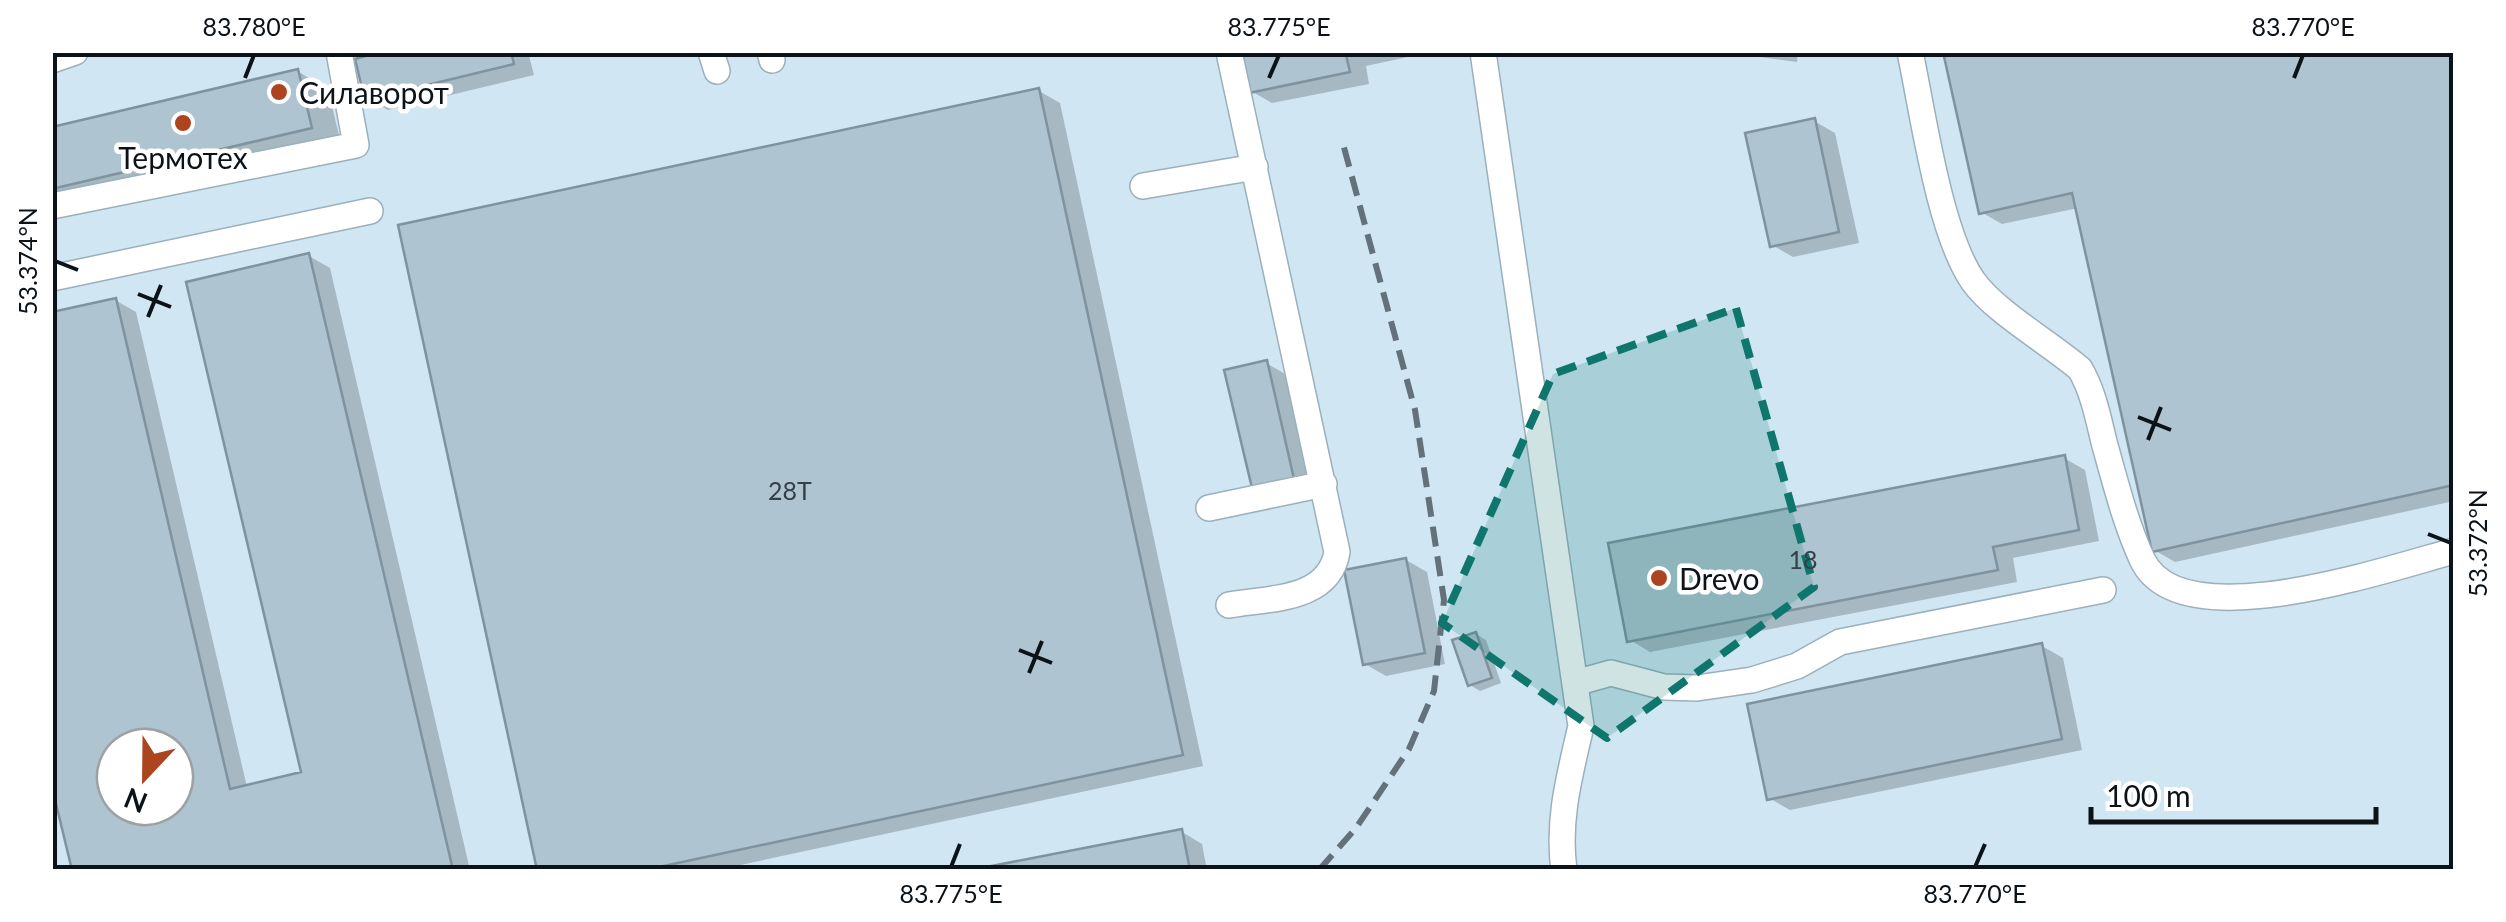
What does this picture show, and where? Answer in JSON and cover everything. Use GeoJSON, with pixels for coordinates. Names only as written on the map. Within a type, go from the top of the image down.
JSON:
{"type":"FeatureCollection","features":[{"type":"Feature","properties":{"kind":"street"},"geometry":{"type":"LineString","coordinates":[[52,60],[75,52]]}},
{"type":"Feature","properties":{"kind":"street"},"geometry":{"type":"LineString","coordinates":[[52,206],[356,144],[339,52]]}},
{"type":"Feature","properties":{"kind":"street"},"geometry":{"type":"LineString","coordinates":[[1229,605],[1311,590],[1330,576],[1337,552],[1230,52]]}},
{"type":"Feature","properties":{"kind":"street"},"geometry":{"type":"LineString","coordinates":[[1483,52],[1580,726],[1564,797],[1564,870]]}},
{"type":"Feature","properties":{"kind":"street"},"geometry":{"type":"LineString","coordinates":[[1910,52],[1936,176],[1961,258],[1975,284],[2080,369],[2089,384],[2143,562],[2156,578],[2191,594],[2222,599],[2266,596],[2454,550]]}},
{"type":"Feature","properties":{"kind":"street"},"geometry":{"type":"LineString","coordinates":[[1144,186],[1254,168]]}},
{"type":"Feature","properties":{"kind":"street"},"geometry":{"type":"LineString","coordinates":[[52,278],[370,211]]}},
{"type":"Feature","properties":{"kind":"street"},"geometry":{"type":"LineString","coordinates":[[1210,508],[1324,484]]}},
{"type":"Feature","properties":{"kind":"street"},"geometry":{"type":"LineString","coordinates":[[1574,682],[1611,673],[1664,687],[1697,688],[1752,680],[1797,666],[1840,642],[2103,590]]}},
{"type":"Feature","properties":{"kind":"highlighted area"},"geometry":{"type":"Polygon","coordinates":[[[1736,308],[1814,587],[1607,738],[1442,623],[1553,374],[1736,308]]]}},
{"type":"Feature","properties":{"kind":"building"},"geometry":{"type":"Polygon","coordinates":[[[380,52],[511,52],[514,64],[365,100],[355,59],[380,52]]]}},
{"type":"Feature","properties":{"kind":"building"},"geometry":{"type":"Polygon","coordinates":[[[1358,52],[1346,55],[1350,72],[1249,93],[1241,54],[1358,52]]]}},
{"type":"Feature","properties":{"kind":"building"},"geometry":{"type":"Polygon","coordinates":[[[1943,52],[2454,52],[2454,485],[2152,552],[2072,193],[1979,214],[1943,52]]]}},
{"type":"Feature","properties":{"kind":"building"},"geometry":{"type":"Polygon","coordinates":[[[298,69],[312,128],[52,189],[52,127],[298,69]]]}},
{"type":"Feature","properties":{"kind":"building"},"geometry":{"type":"Polygon","coordinates":[[[1039,88],[1183,755],[645,870],[537,870],[398,225],[1039,88]]]}},
{"type":"Feature","properties":{"kind":"building"},"geometry":{"type":"Polygon","coordinates":[[[1815,118],[1839,232],[1770,247],[1745,133],[1815,118]]]}},
{"type":"Feature","properties":{"kind":"building"},"geometry":{"type":"Polygon","coordinates":[[[309,253],[453,870],[72,870],[52,787],[52,312],[116,298],[230,789],[301,772],[186,282],[309,253]]]}},
{"type":"Feature","properties":{"kind":"building"},"geometry":{"type":"Polygon","coordinates":[[[1267,360],[1294,479],[1252,488],[1224,370],[1267,360]]]}},
{"type":"Feature","properties":{"kind":"building"},"geometry":{"type":"Polygon","coordinates":[[[2065,455],[2079,530],[1993,547],[1998,570],[1627,642],[1608,543],[2065,455]]]}},
{"type":"Feature","properties":{"kind":"building"},"geometry":{"type":"Polygon","coordinates":[[[1406,558],[1425,653],[1363,665],[1344,570],[1406,558]]]}},
{"type":"Feature","properties":{"kind":"building"},"geometry":{"type":"Polygon","coordinates":[[[1476,632],[1492,678],[1468,686],[1452,640],[1476,632]]]}},
{"type":"Feature","properties":{"kind":"building"},"geometry":{"type":"Polygon","coordinates":[[[2042,643],[2062,739],[1767,800],[1747,704],[2042,643]]]}},
{"type":"Feature","properties":{"kind":"building"},"geometry":{"type":"Polygon","coordinates":[[[1182,829],[1190,870],[971,870],[1182,829]]]}},
{"type":"Feature","properties":{"kind":"railway"},"geometry":{"type":"LineString","coordinates":[[1319,870],[1356,828],[1409,749],[1434,691],[1444,600],[1415,410],[1342,140]]}},
{"type":"Feature","properties":{"kind":"place","name":"Силаворот"},"geometry":{"type":"Point","coordinates":[279,92]}},
{"type":"Feature","properties":{"kind":"place","name":"Термотех"},"geometry":{"type":"Point","coordinates":[183,123]}},
{"type":"Feature","properties":{"kind":"place","name":"Drevo"},"geometry":{"type":"Point","coordinates":[1659,578]}}]}
